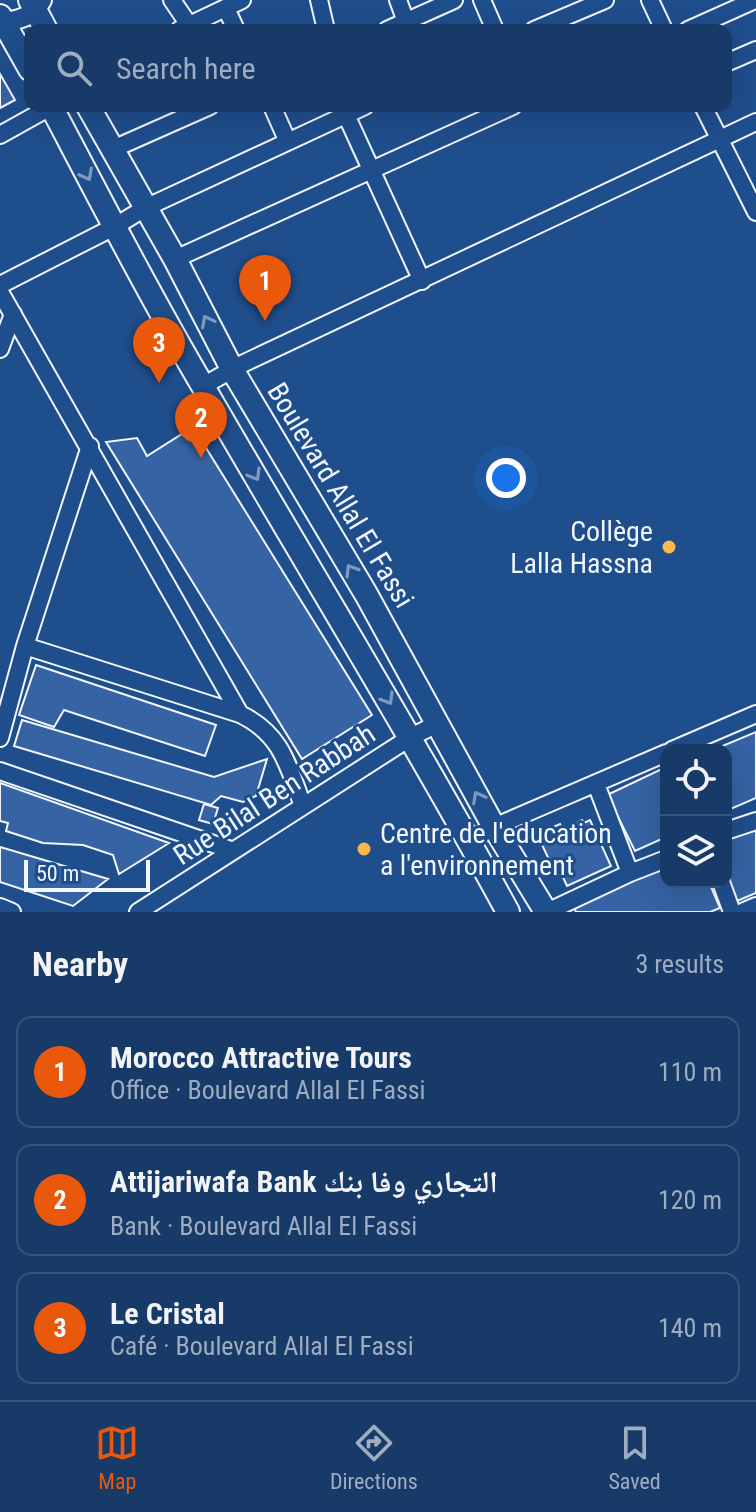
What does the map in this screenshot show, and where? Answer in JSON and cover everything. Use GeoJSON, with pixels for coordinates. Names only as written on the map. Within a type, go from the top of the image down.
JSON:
{"type":"FeatureCollection","features":[{"type":"Feature","properties":{"kind":"main road"},"geometry":{"type":"LineString","coordinates":[[2,19],[24,58]]}},
{"type":"Feature","properties":{"kind":"main road"},"geometry":{"type":"LineString","coordinates":[[55,112],[114,227],[203,386],[411,737],[508,912]]}},
{"type":"Feature","properties":{"kind":"main road","name":"Boulevard Allal El Fassi"},"geometry":{"type":"LineString","coordinates":[[91,112],[175,259],[233,371],[366,594],[494,827],[546,912]]}},
{"type":"Feature","properties":{"kind":"street"},"geometry":{"type":"LineString","coordinates":[[172,0],[182,24]]}},
{"type":"Feature","properties":{"kind":"street"},"geometry":{"type":"LineString","coordinates":[[192,24],[242,0]]}},
{"type":"Feature","properties":{"kind":"street"},"geometry":{"type":"LineString","coordinates":[[319,0],[325,24]]}},
{"type":"Feature","properties":{"kind":"street"},"geometry":{"type":"LineString","coordinates":[[398,0],[407,24]]}},
{"type":"Feature","properties":{"kind":"street"},"geometry":{"type":"LineString","coordinates":[[412,24],[454,0]]}},
{"type":"Feature","properties":{"kind":"street"},"geometry":{"type":"LineString","coordinates":[[482,0],[492,24]]}},
{"type":"Feature","properties":{"kind":"street"},"geometry":{"type":"LineString","coordinates":[[548,24],[605,0]]}},
{"type":"Feature","properties":{"kind":"street"},"geometry":{"type":"LineString","coordinates":[[650,0],[661,24]]}},
{"type":"Feature","properties":{"kind":"street"},"geometry":{"type":"LineString","coordinates":[[701,24],[755,0]]}},
{"type":"Feature","properties":{"kind":"street"},"geometry":{"type":"LineString","coordinates":[[226,8],[233,24]]}},
{"type":"Feature","properties":{"kind":"street"},"geometry":{"type":"LineString","coordinates":[[2,19],[19,20],[38,10]]}},
{"type":"Feature","properties":{"kind":"street"},"geometry":{"type":"LineString","coordinates":[[732,60],[756,50]]}},
{"type":"Feature","properties":{"kind":"street"},"geometry":{"type":"LineString","coordinates":[[0,135],[41,112]]}},
{"type":"Feature","properties":{"kind":"street"},"geometry":{"type":"LineString","coordinates":[[113,149],[196,112]]}},
{"type":"Feature","properties":{"kind":"street"},"geometry":{"type":"LineString","coordinates":[[275,112],[287,140]]}},
{"type":"Feature","properties":{"kind":"street"},"geometry":{"type":"LineString","coordinates":[[0,285],[145,208],[340,112]]}},
{"type":"Feature","properties":{"kind":"street"},"geometry":{"type":"LineString","coordinates":[[345,112],[422,281]]}},
{"type":"Feature","properties":{"kind":"street"},"geometry":{"type":"LineString","coordinates":[[175,259],[499,112]]}},
{"type":"Feature","properties":{"kind":"street"},"geometry":{"type":"LineString","coordinates":[[706,112],[756,212]]}},
{"type":"Feature","properties":{"kind":"street"},"geometry":{"type":"LineString","coordinates":[[203,386],[240,365],[756,122]]}},
{"type":"Feature","properties":{"kind":"street"},"geometry":{"type":"LineString","coordinates":[[0,292],[240,714]]}},
{"type":"Feature","properties":{"kind":"street"},"geometry":{"type":"LineString","coordinates":[[0,349],[13,314]]}},
{"type":"Feature","properties":{"kind":"street"},"geometry":{"type":"LineString","coordinates":[[0,738],[25,646],[90,446]]}},
{"type":"Feature","properties":{"kind":"street"},"geometry":{"type":"LineString","coordinates":[[25,646],[258,722],[270,733],[287,763],[303,806]]}},
{"type":"Feature","properties":{"kind":"street"},"geometry":{"type":"LineString","coordinates":[[688,744],[756,714]]}},
{"type":"Feature","properties":{"kind":"street","name":"Rue Bilal Ben Rabbah"},"geometry":{"type":"LineString","coordinates":[[138,912],[231,850],[411,737],[439,723]]}},
{"type":"Feature","properties":{"kind":"street"},"geometry":{"type":"LineString","coordinates":[[469,841],[494,827],[660,756]]}},
{"type":"Feature","properties":{"kind":"street"},"geometry":{"type":"LineString","coordinates":[[0,771],[231,850]]}},
{"type":"Feature","properties":{"kind":"street"},"geometry":{"type":"LineString","coordinates":[[596,784],[630,873]]}},
{"type":"Feature","properties":{"kind":"street"},"geometry":{"type":"LineString","coordinates":[[732,829],[756,821]]}},
{"type":"Feature","properties":{"kind":"street"},"geometry":{"type":"LineString","coordinates":[[546,912],[660,861]]}},
{"type":"Feature","properties":{"kind":"street"},"geometry":{"type":"LineString","coordinates":[[726,888],[745,910]]}},
{"type":"Feature","properties":{"kind":"street"},"geometry":{"type":"LineString","coordinates":[[0,907],[12,912]]}},
{"type":"Feature","properties":{"kind":"building"},"geometry":{"type":"Polygon","coordinates":[[[0,74],[15,100],[0,108],[0,74]]]}},
{"type":"Feature","properties":{"kind":"building"},"geometry":{"type":"Polygon","coordinates":[[[193,427],[372,715],[302,759],[106,442],[137,438],[147,456],[193,427]]]}},
{"type":"Feature","properties":{"kind":"building"},"geometry":{"type":"Polygon","coordinates":[[[36,665],[216,725],[205,756],[64,710],[54,727],[19,715],[36,665]]]}},
{"type":"Feature","properties":{"kind":"building"},"geometry":{"type":"Polygon","coordinates":[[[22,720],[214,777],[267,759],[256,796],[243,802],[221,796],[211,805],[14,746],[22,720]]]}},
{"type":"Feature","properties":{"kind":"building"},"geometry":{"type":"Polygon","coordinates":[[[756,732],[756,798],[732,808],[732,744],[727,744],[756,732]]]}},
{"type":"Feature","properties":{"kind":"building"},"geometry":{"type":"Polygon","coordinates":[[[660,770],[660,840],[635,851],[607,795],[660,770]]]}},
{"type":"Feature","properties":{"kind":"building"},"geometry":{"type":"Polygon","coordinates":[[[0,783],[169,843],[119,874],[113,855],[83,845],[43,843],[6,831],[8,823],[0,821],[0,783]]]}},
{"type":"Feature","properties":{"kind":"building"},"geometry":{"type":"Polygon","coordinates":[[[204,804],[218,808],[213,824],[199,820],[204,804]]]}},
{"type":"Feature","properties":{"kind":"building"},"geometry":{"type":"Polygon","coordinates":[[[582,820],[584,823],[590,820],[611,866],[567,886],[556,862],[551,864],[537,834],[560,824],[563,831],[582,820]]]}},
{"type":"Feature","properties":{"kind":"building"},"geometry":{"type":"Polygon","coordinates":[[[756,825],[756,893],[737,901],[732,888],[732,835],[756,825]]]}},
{"type":"Feature","properties":{"kind":"building"},"geometry":{"type":"Polygon","coordinates":[[[0,847],[108,879],[73,906],[0,882],[0,847]]]}},
{"type":"Feature","properties":{"kind":"building"},"geometry":{"type":"Polygon","coordinates":[[[660,865],[660,888],[712,888],[720,908],[710,912],[576,912],[572,902],[660,865]]]}},
{"type":"Feature","properties":{"kind":"place","name":"Morocco Attractive Tours"},"geometry":{"type":"Point","coordinates":[265,321]}},
{"type":"Feature","properties":{"kind":"place","name":"Le Cristal"},"geometry":{"type":"Point","coordinates":[159,383]}},
{"type":"Feature","properties":{"kind":"place","name":"Attijariwafa Bank التجاري وفا بنك"},"geometry":{"type":"Point","coordinates":[201,458]}},
{"type":"Feature","properties":{"kind":"place","name":"Collège Lalla Hassna"},"geometry":{"type":"Point","coordinates":[669,547]}},
{"type":"Feature","properties":{"kind":"place","name":"Centre de l'education a l'environnement"},"geometry":{"type":"Point","coordinates":[364,849]}}]}
